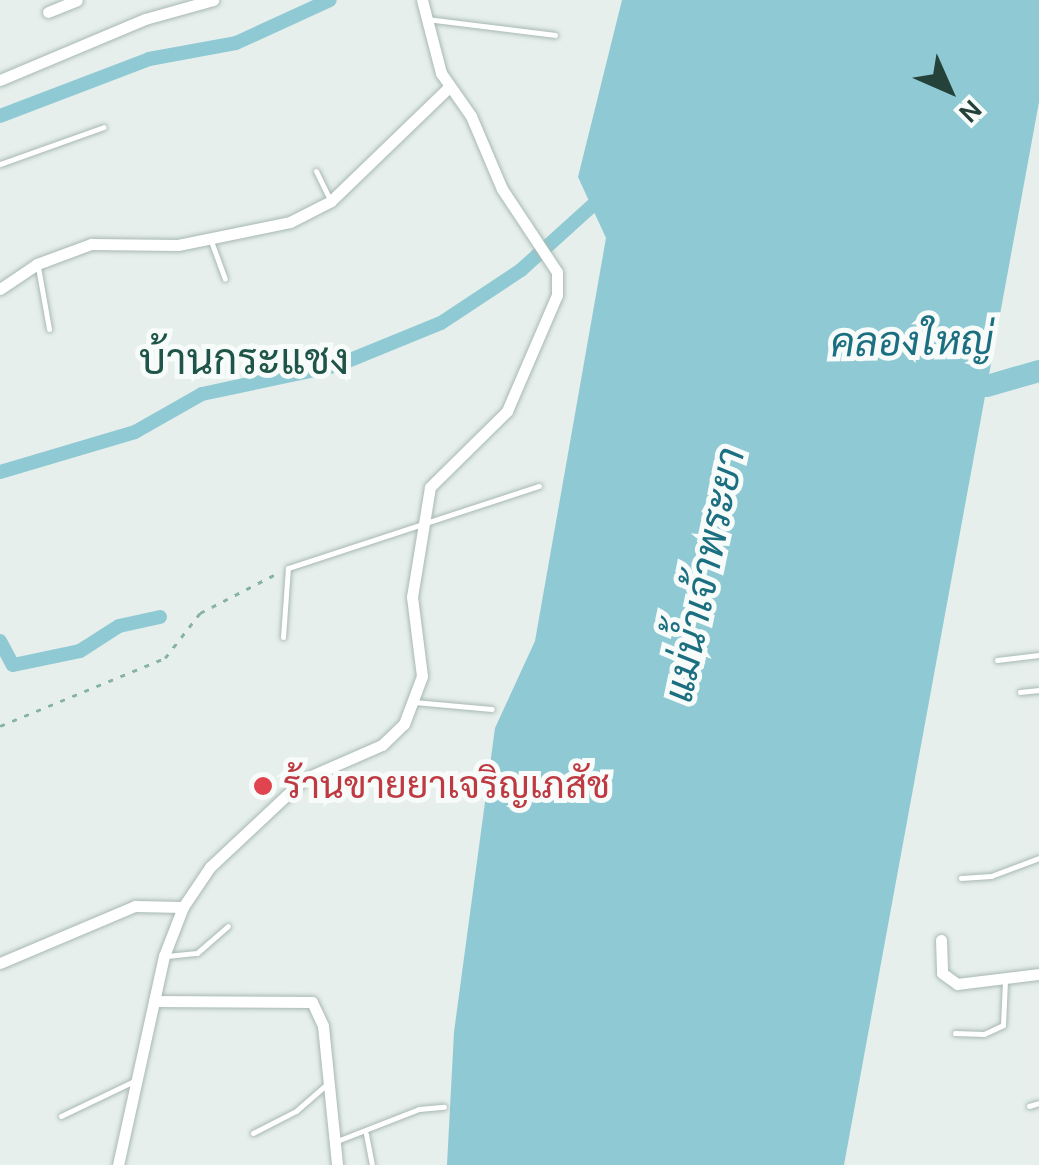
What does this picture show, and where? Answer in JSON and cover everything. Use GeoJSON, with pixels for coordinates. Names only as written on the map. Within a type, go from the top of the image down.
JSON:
{"type":"FeatureCollection","features":[{"type":"Feature","properties":{"kind":"street"},"geometry":{"type":"LineString","coordinates":[[48,12],[78,0]]}},
{"type":"Feature","properties":{"kind":"street"},"geometry":{"type":"LineString","coordinates":[[0,80],[145,20],[213,0]]}},
{"type":"Feature","properties":{"kind":"street"},"geometry":{"type":"LineString","coordinates":[[118,1165],[164,956],[183,907],[210,867],[321,767],[397,735],[414,702],[422,661],[413,586],[424,520],[438,472],[488,433],[520,390],[557,295],[557,272],[520,216],[472,116],[449,86],[424,18],[422,0]]}},
{"type":"Feature","properties":{"kind":"street"},"geometry":{"type":"LineString","coordinates":[[1,285],[37,264],[91,244],[211,241],[290,222],[331,201],[449,86]]}},
{"type":"Feature","properties":{"kind":"street"},"geometry":{"type":"LineString","coordinates":[[0,963],[136,906],[183,907]]}},
{"type":"Feature","properties":{"kind":"street"},"geometry":{"type":"LineString","coordinates":[[941,940],[942,973],[949,981],[1039,974]]}},
{"type":"Feature","properties":{"kind":"street"},"geometry":{"type":"LineString","coordinates":[[154,1001],[312,1002],[322,1026],[336,1165]]}},
{"type":"Feature","properties":{"kind":"lane"},"geometry":{"type":"LineString","coordinates":[[424,18],[555,35]]}},
{"type":"Feature","properties":{"kind":"lane"},"geometry":{"type":"LineString","coordinates":[[0,164],[104,127]]}},
{"type":"Feature","properties":{"kind":"lane"},"geometry":{"type":"LineString","coordinates":[[316,171],[331,201]]}},
{"type":"Feature","properties":{"kind":"lane"},"geometry":{"type":"LineString","coordinates":[[211,241],[226,278]]}},
{"type":"Feature","properties":{"kind":"lane"},"geometry":{"type":"LineString","coordinates":[[37,264],[49,329]]}},
{"type":"Feature","properties":{"kind":"lane"},"geometry":{"type":"LineString","coordinates":[[283,637],[288,568],[424,520],[464,514],[539,486]]}},
{"type":"Feature","properties":{"kind":"lane"},"geometry":{"type":"LineString","coordinates":[[997,660],[1039,654]]}},
{"type":"Feature","properties":{"kind":"lane"},"geometry":{"type":"LineString","coordinates":[[1020,692],[1039,690]]}},
{"type":"Feature","properties":{"kind":"lane"},"geometry":{"type":"LineString","coordinates":[[414,702],[492,708]]}},
{"type":"Feature","properties":{"kind":"lane"},"geometry":{"type":"LineString","coordinates":[[961,878],[991,876],[1039,858]]}},
{"type":"Feature","properties":{"kind":"lane"},"geometry":{"type":"LineString","coordinates":[[164,956],[197,953],[228,926]]}},
{"type":"Feature","properties":{"kind":"lane"},"geometry":{"type":"LineString","coordinates":[[955,1033],[984,1034],[1003,1025],[1005,978]]}},
{"type":"Feature","properties":{"kind":"lane"},"geometry":{"type":"LineString","coordinates":[[61,1116],[136,1080]]}},
{"type":"Feature","properties":{"kind":"lane"},"geometry":{"type":"LineString","coordinates":[[252,1132],[296,1111],[329,1083]]}},
{"type":"Feature","properties":{"kind":"lane"},"geometry":{"type":"LineString","coordinates":[[1029,1106],[1039,1103]]}},
{"type":"Feature","properties":{"kind":"lane"},"geometry":{"type":"LineString","coordinates":[[334,1141],[366,1134],[410,1112],[444,1107]]}},
{"type":"Feature","properties":{"kind":"lane"},"geometry":{"type":"LineString","coordinates":[[366,1134],[372,1165]]}},
{"type":"Feature","properties":{"kind":"path"},"geometry":{"type":"LineString","coordinates":[[0,726],[166,658],[179,648],[200,613],[288,568]]}},
{"type":"Feature","properties":{"kind":"water","name":"แม่น้ำเจ้าพระยา"},"geometry":{"type":"Polygon","coordinates":[[[622,0],[1039,0],[1039,102],[844,1165],[447,1165],[454,1032],[495,728],[535,641],[606,238],[578,177],[622,0]]]}},
{"type":"Feature","properties":{"kind":"waterway"},"geometry":{"type":"LineString","coordinates":[[0,116],[149,59],[236,43],[330,0]]}},
{"type":"Feature","properties":{"kind":"waterway"},"geometry":{"type":"LineString","coordinates":[[0,472],[135,432],[202,394],[338,365],[441,323],[521,270],[604,195]]}},
{"type":"Feature","properties":{"kind":"waterway","name":"คลองใหญ่"},"geometry":{"type":"LineString","coordinates":[[958,385],[987,386],[1039,371]]}},
{"type":"Feature","properties":{"kind":"waterway"},"geometry":{"type":"LineString","coordinates":[[0,641],[13,665],[80,651],[119,626],[160,617]]}},
{"type":"Feature","properties":{"kind":"place","name":"ร้านขายยาเจริญเภสัช"},"geometry":{"type":"Point","coordinates":[263,786]}},
{"type":"Feature","properties":{"kind":"district","name":"บ้านกระแชง"},"geometry":{"type":"Point","coordinates":[244,360]}}]}
